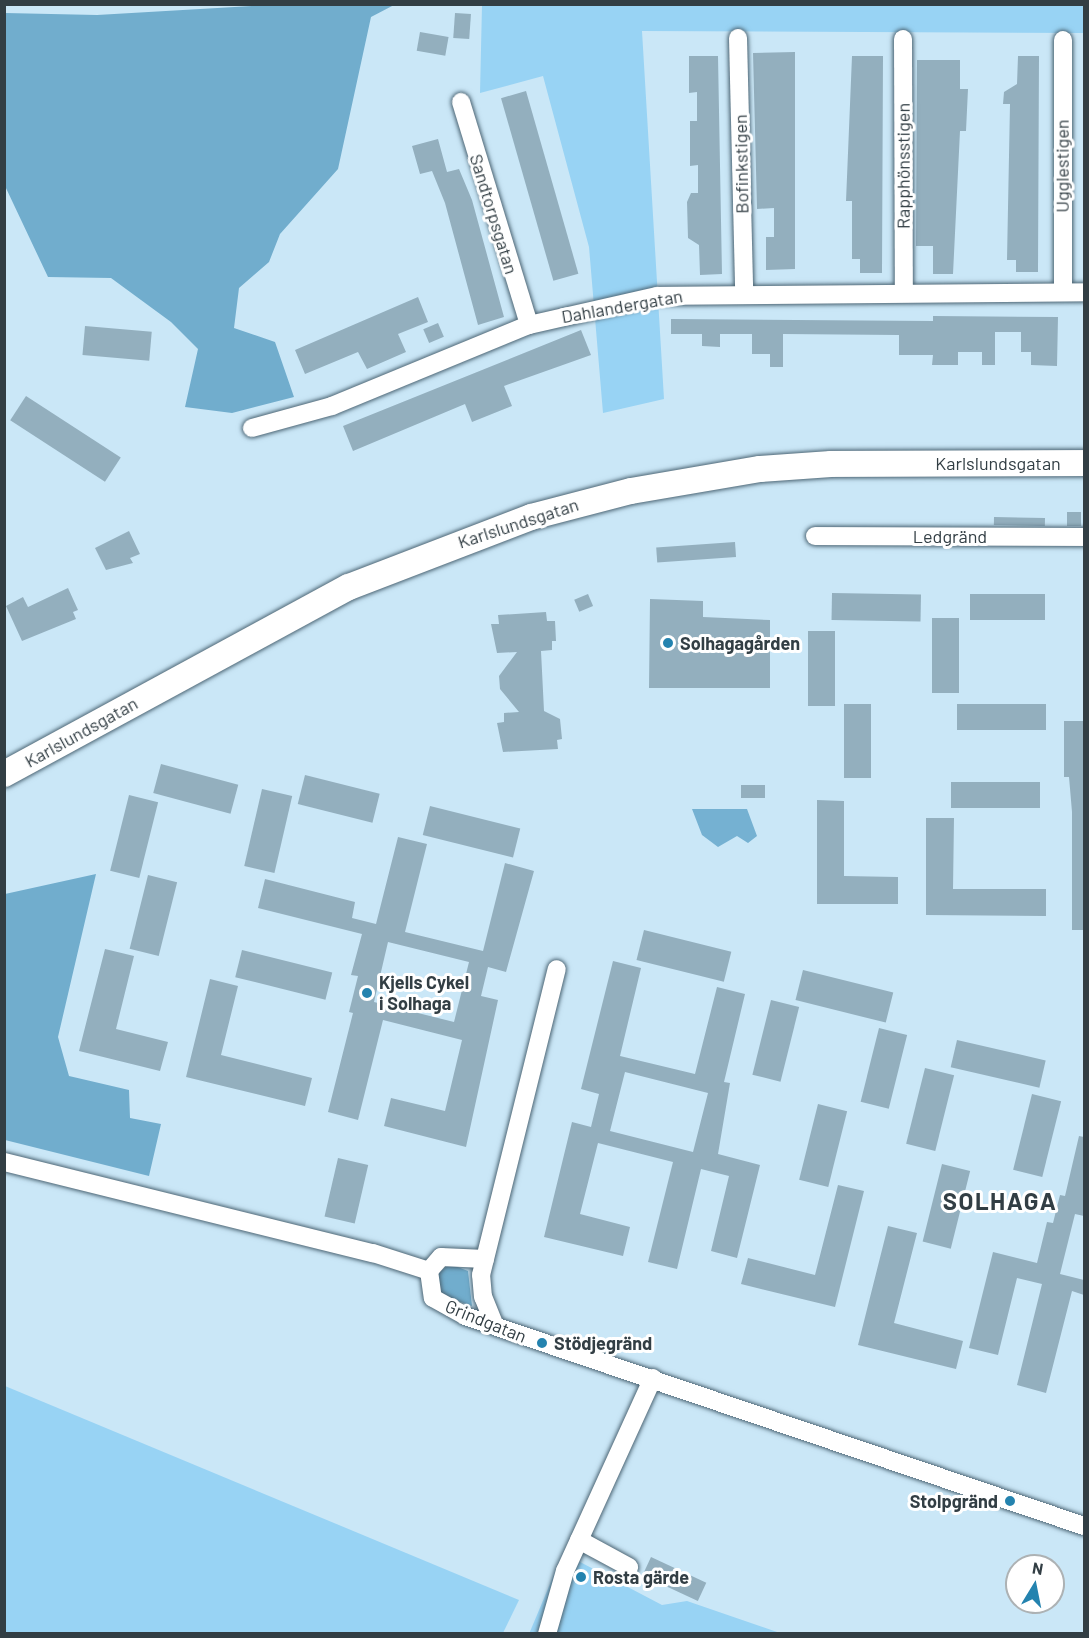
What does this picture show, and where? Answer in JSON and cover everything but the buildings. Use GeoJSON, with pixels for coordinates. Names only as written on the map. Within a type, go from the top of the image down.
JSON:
{"type":"FeatureCollection","features":[{"type":"Feature","properties":{"kind":"main road","name":"Karlslundsgatan"},"geometry":{"type":"LineString","coordinates":[[4,774],[288,618],[472,536],[630,491],[831,464],[1084,464]]}},
{"type":"Feature","properties":{"kind":"street","name":"Bofinkstigen"},"geometry":{"type":"LineString","coordinates":[[738,38],[744,291]]}},
{"type":"Feature","properties":{"kind":"street","name":"Rapphönsstigen"},"geometry":{"type":"LineString","coordinates":[[903,39],[904,292]]}},
{"type":"Feature","properties":{"kind":"street","name":"Ugglestigen"},"geometry":{"type":"LineString","coordinates":[[1063,40],[1063,292]]}},
{"type":"Feature","properties":{"kind":"street","name":"Sandtorpsgatan"},"geometry":{"type":"LineString","coordinates":[[461,102],[529,325]]}},
{"type":"Feature","properties":{"kind":"street","name":"Dahlandergatan"},"geometry":{"type":"LineString","coordinates":[[252,428],[332,406],[529,325],[657,296],[744,291],[1084,292]]}},
{"type":"Feature","properties":{"kind":"street","name":"Ledgränd"},"geometry":{"type":"LineString","coordinates":[[815,536],[1084,537]]}},
{"type":"Feature","properties":{"kind":"street"},"geometry":{"type":"LineString","coordinates":[[495,1326],[481,1288],[485,1259],[557,969]]}},
{"type":"Feature","properties":{"kind":"street"},"geometry":{"type":"LineString","coordinates":[[4,1161],[429,1271],[450,1254],[485,1259]]}},
{"type":"Feature","properties":{"kind":"street","name":"Grindgatan"},"geometry":{"type":"LineString","coordinates":[[429,1271],[433,1298],[495,1326],[1084,1526]]}},
{"type":"Feature","properties":{"kind":"street"},"geometry":{"type":"LineString","coordinates":[[548,1634],[557,1591],[653,1378]]}},
{"type":"Feature","properties":{"kind":"street"},"geometry":{"type":"LineString","coordinates":[[579,1540],[629,1566]]}},
{"type":"Feature","properties":{"kind":"shaded area"},"geometry":{"type":"Polygon","coordinates":[[[285,4],[394,5],[371,17],[338,169],[280,234],[269,262],[239,288],[234,328],[275,342],[294,397],[232,413],[185,407],[198,349],[171,322],[111,278],[48,277],[5,186],[5,13],[97,15],[285,4]]]}},
{"type":"Feature","properties":{"kind":"shaded area"},"geometry":{"type":"Polygon","coordinates":[[[482,5],[1084,5],[1084,33],[642,31],[664,399],[603,413],[589,247],[543,76],[480,93],[482,5]]]}},
{"type":"Feature","properties":{"kind":"shaded area"},"geometry":{"type":"Polygon","coordinates":[[[692,809],[747,809],[757,836],[748,843],[737,836],[718,847],[702,835],[692,809]]]}},
{"type":"Feature","properties":{"kind":"shaded area"},"geometry":{"type":"Polygon","coordinates":[[[96,874],[58,1037],[69,1076],[129,1090],[130,1118],[161,1124],[149,1176],[5,1140],[5,894],[96,874]]]}},
{"type":"Feature","properties":{"kind":"shaded area"},"geometry":{"type":"Polygon","coordinates":[[[450,1264],[468,1271],[472,1306],[441,1295],[438,1273],[450,1264]]]}},
{"type":"Feature","properties":{"kind":"shaded area"},"geometry":{"type":"Polygon","coordinates":[[[5,1386],[519,1600],[503,1633],[5,1633],[5,1386]]]}},
{"type":"Feature","properties":{"kind":"shaded area","name":"Rosta gärde"},"geometry":{"type":"Polygon","coordinates":[[[563,1553],[662,1605],[687,1601],[780,1633],[529,1634],[563,1553]]]}},
{"type":"Feature","properties":{"kind":"place","name":"Solhagagården"},"geometry":{"type":"Point","coordinates":[668,643]}},
{"type":"Feature","properties":{"kind":"place","name":"Kjells Cykel i Solhaga"},"geometry":{"type":"Point","coordinates":[367,993]}},
{"type":"Feature","properties":{"kind":"place","name":"Stödjegränd"},"geometry":{"type":"Point","coordinates":[542,1343]}},
{"type":"Feature","properties":{"kind":"place","name":"Stolpgränd"},"geometry":{"type":"Point","coordinates":[1010,1501]}},
{"type":"Feature","properties":{"kind":"place","name":"Rosta gärde"},"geometry":{"type":"Point","coordinates":[581,1577]}},
{"type":"Feature","properties":{"kind":"district","name":"SOLHAGA"},"geometry":{"type":"Point","coordinates":[1000,1201]}}]}
